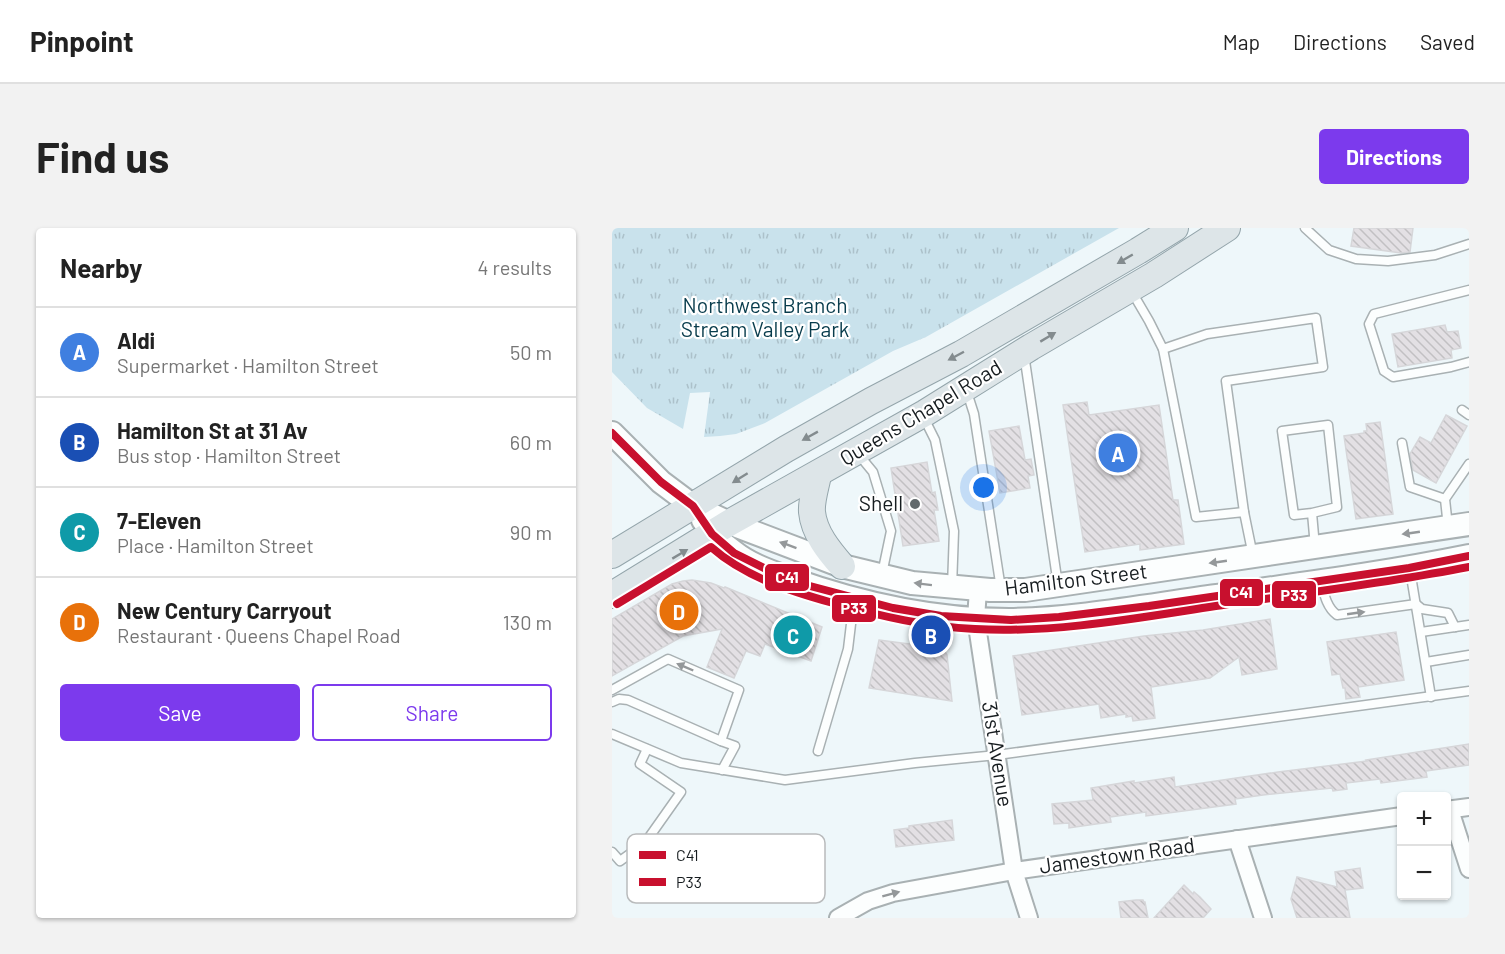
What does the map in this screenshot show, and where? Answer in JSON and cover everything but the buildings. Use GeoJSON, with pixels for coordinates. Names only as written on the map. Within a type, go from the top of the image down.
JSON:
{"type":"FeatureCollection","features":[{"type":"Feature","properties":{"kind":"main road","name":"Queens Chapel Road"},"geometry":{"type":"LineString","coordinates":[[612,555],[786,449],[962,354],[1175,228]]}},
{"type":"Feature","properties":{"kind":"main road","name":"Queens Chapel Road"},"geometry":{"type":"LineString","coordinates":[[612,595],[721,529],[922,415],[1227,228]]}},
{"type":"Feature","properties":{"kind":"main road","name":"Hamilton Street"},"geometry":{"type":"LineString","coordinates":[[621,446],[661,482],[721,529],[734,553],[772,572],[810,586],[892,608],[932,615],[1011,620],[1059,617],[1409,568],[1468,556]]}},
{"type":"Feature","properties":{"kind":"main road"},"geometry":{"type":"LineString","coordinates":[[818,475],[812,513],[817,530],[827,548],[843,566]]}},
{"type":"Feature","properties":{"kind":"main road","name":"Hamilton Street"},"geometry":{"type":"LineString","coordinates":[[721,529],[843,566],[912,583],[978,589],[1025,590],[1459,526]]}},
{"type":"Feature","properties":{"kind":"street","name":"31st Avenue"},"geometry":{"type":"LineString","coordinates":[[978,589],[976,619],[1014,871],[1029,918]]}},
{"type":"Feature","properties":{"kind":"street"},"geometry":{"type":"LineString","coordinates":[[1451,810],[1469,807]]}},
{"type":"Feature","properties":{"kind":"street","name":"Jamestown Road"},"geometry":{"type":"LineString","coordinates":[[838,918],[868,902],[893,893],[1014,871],[1397,817]]}},
{"type":"Feature","properties":{"kind":"street"},"geometry":{"type":"LineString","coordinates":[[1451,818],[1469,869]]}},
{"type":"Feature","properties":{"kind":"street"},"geometry":{"type":"LineString","coordinates":[[1237,839],[1263,918]]}},
{"type":"Feature","properties":{"kind":"lane"},"geometry":{"type":"LineString","coordinates":[[1305,228],[1329,250],[1356,259],[1388,261],[1435,255],[1469,244]]}},
{"type":"Feature","properties":{"kind":"lane"},"geometry":{"type":"LineString","coordinates":[[1130,289],[1163,349],[1196,517],[1244,512]]}},
{"type":"Feature","properties":{"kind":"lane"},"geometry":{"type":"LineString","coordinates":[[1469,290],[1374,314],[1369,324],[1384,371],[1393,377],[1469,362]]}},
{"type":"Feature","properties":{"kind":"lane"},"geometry":{"type":"LineString","coordinates":[[1163,349],[1207,334],[1316,318],[1323,367],[1226,381],[1244,512],[1254,556]]}},
{"type":"Feature","properties":{"kind":"lane"},"geometry":{"type":"LineString","coordinates":[[1023,352],[1058,585]]}},
{"type":"Feature","properties":{"kind":"lane"},"geometry":{"type":"LineString","coordinates":[[966,388],[974,414],[1001,590]]}},
{"type":"Feature","properties":{"kind":"lane"},"geometry":{"type":"LineString","coordinates":[[922,415],[935,440],[954,531],[952,587]]}},
{"type":"Feature","properties":{"kind":"lane"},"geometry":{"type":"LineString","coordinates":[[1328,425],[1337,507],[1312,513],[1294,515],[1282,431],[1328,425]]}},
{"type":"Feature","properties":{"kind":"lane"},"geometry":{"type":"LineString","coordinates":[[1402,443],[1410,487],[1445,499],[1459,526]]}},
{"type":"Feature","properties":{"kind":"lane"},"geometry":{"type":"LineString","coordinates":[[857,452],[873,472],[891,531],[882,575]]}},
{"type":"Feature","properties":{"kind":"lane"},"geometry":{"type":"LineString","coordinates":[[1445,499],[1469,464]]}},
{"type":"Feature","properties":{"kind":"lane"},"geometry":{"type":"LineString","coordinates":[[1312,513],[1315,547]]}},
{"type":"Feature","properties":{"kind":"lane"},"geometry":{"type":"LineString","coordinates":[[1409,568],[1431,697]]}},
{"type":"Feature","properties":{"kind":"lane"},"geometry":{"type":"LineString","coordinates":[[1320,581],[1328,605],[1337,615],[1416,604],[1422,609],[1448,613],[1455,627]]}},
{"type":"Feature","properties":{"kind":"lane"},"geometry":{"type":"LineString","coordinates":[[818,751],[848,650],[854,598]]}},
{"type":"Feature","properties":{"kind":"lane"},"geometry":{"type":"LineString","coordinates":[[1421,632],[1469,625]]}},
{"type":"Feature","properties":{"kind":"lane"},"geometry":{"type":"LineString","coordinates":[[1426,662],[1469,655]]}},
{"type":"Feature","properties":{"kind":"lane"},"geometry":{"type":"LineString","coordinates":[[612,690],[668,660],[739,690],[721,741]]}},
{"type":"Feature","properties":{"kind":"lane"},"geometry":{"type":"LineString","coordinates":[[612,734],[681,763],[785,780],[997,755],[1469,692]]}},
{"type":"Feature","properties":{"kind":"lane"},"geometry":{"type":"LineString","coordinates":[[612,702],[619,699],[628,700],[735,746],[722,770]]}},
{"type":"Feature","properties":{"kind":"lane"},"geometry":{"type":"LineString","coordinates":[[647,749],[640,764],[681,792],[651,834]]}},
{"type":"Feature","properties":{"kind":"lane"},"geometry":{"type":"LineString","coordinates":[[612,852],[620,861],[627,856]]}},
{"type":"Feature","properties":{"kind":"green space","name":"Northwest Branch Stream Valley Park"},"geometry":{"type":"Polygon","coordinates":[[[612,228],[1119,228],[926,337],[893,351],[765,423],[736,434],[704,437],[710,392],[690,393],[683,429],[647,408],[612,372],[612,228]]]}},
{"type":"Feature","properties":{"kind":"transit line","name":"C41"},"geometry":{"type":"LineString","coordinates":[[612,433],[661,482],[693,506],[712,534],[734,553],[772,572],[810,586],[893,608],[941,616],[1011,620],[1059,617],[1409,568],[1469,556]]}},
{"type":"Feature","properties":{"kind":"transit line","name":"P33"},"geometry":{"type":"LineString","coordinates":[[617,604],[711,547],[738,567],[769,582],[851,608],[939,626],[1007,630],[1106,622],[1469,567]]}},
{"type":"Feature","properties":{"kind":"place","name":"Aldi"},"geometry":{"type":"Point","coordinates":[1118,453]}},
{"type":"Feature","properties":{"kind":"place","name":"Shell"},"geometry":{"type":"Point","coordinates":[915,504]}},
{"type":"Feature","properties":{"kind":"place","name":"New Century Carryout"},"geometry":{"type":"Point","coordinates":[679,611]}},
{"type":"Feature","properties":{"kind":"place","name":"7-Eleven"},"geometry":{"type":"Point","coordinates":[793,635]}},
{"type":"Feature","properties":{"kind":"place","name":"Hamilton St at 31 Av"},"geometry":{"type":"Point","coordinates":[931,635]}}]}
